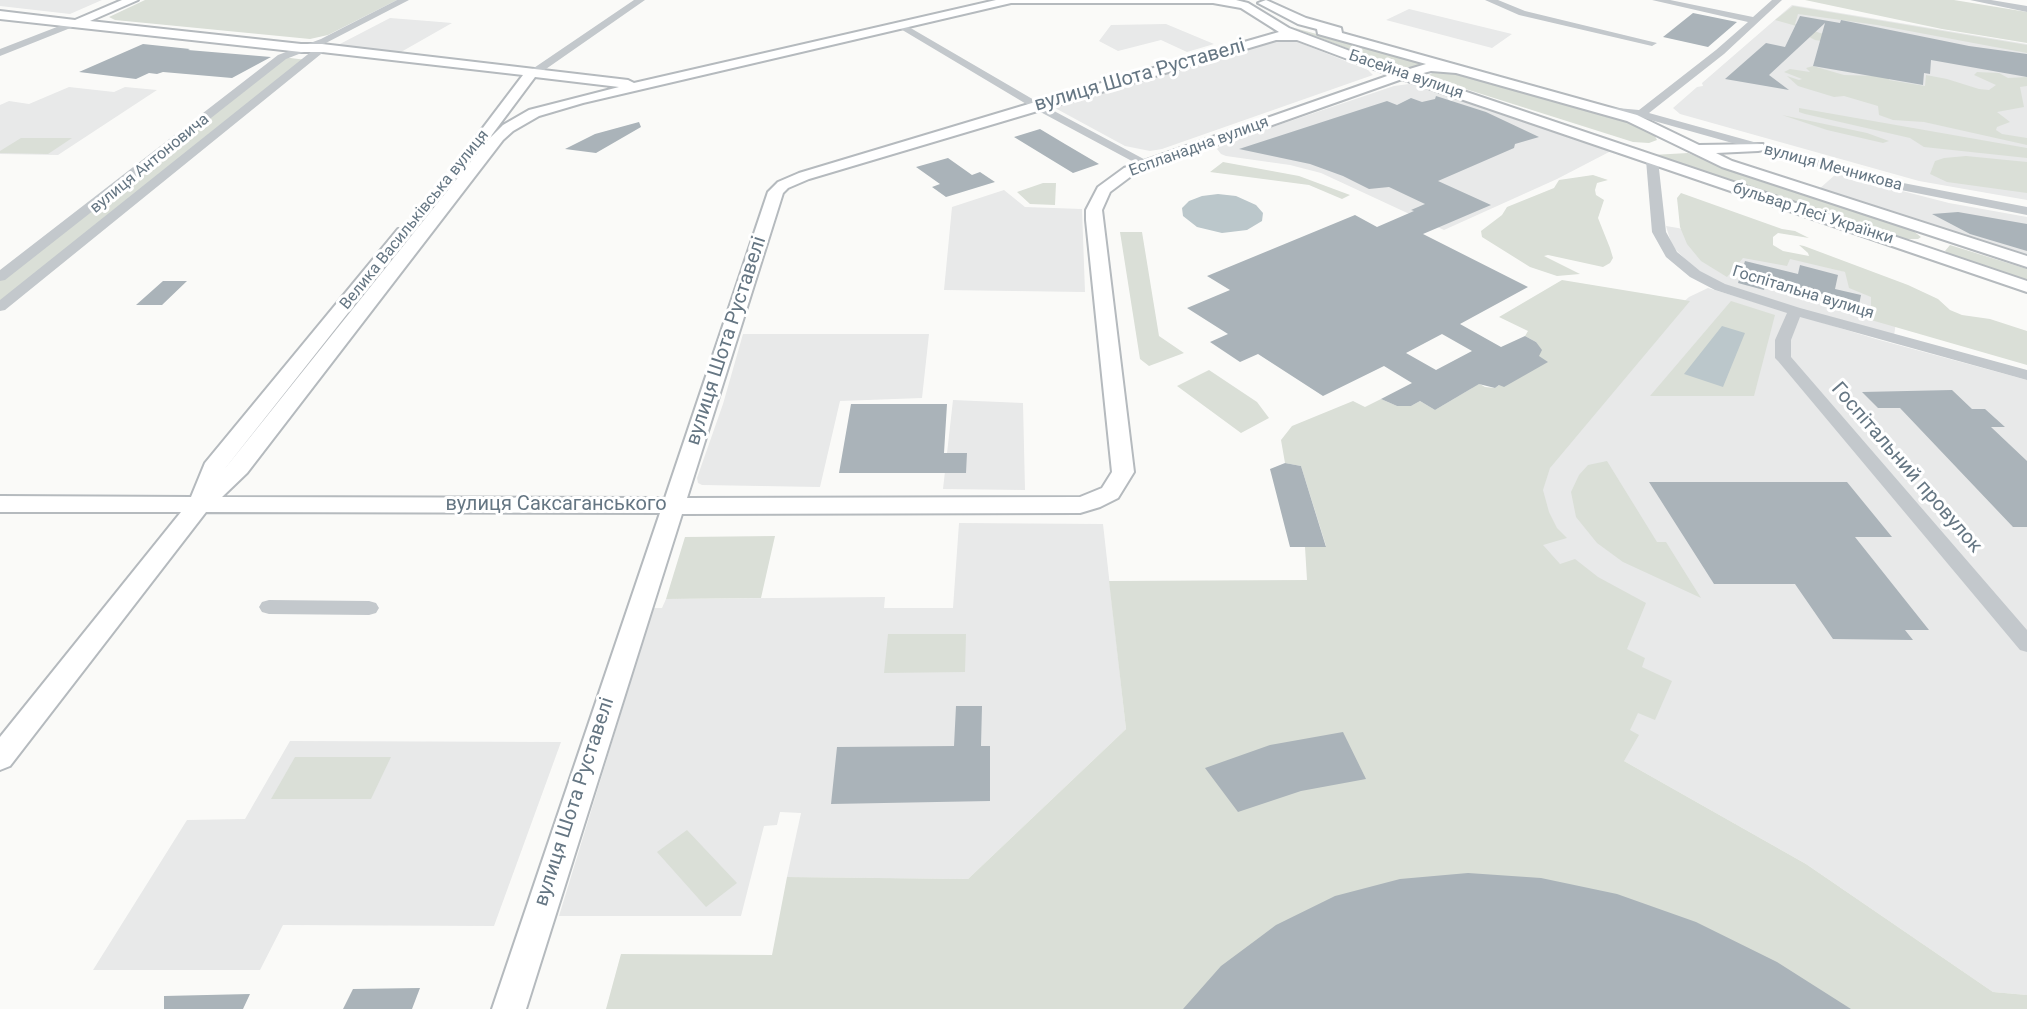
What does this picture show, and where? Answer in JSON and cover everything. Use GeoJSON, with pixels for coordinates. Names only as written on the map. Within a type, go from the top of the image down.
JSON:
{"type":"FeatureCollection","features":[{"type":"Feature","properties":{"kind":"main road"},"geometry":{"type":"LineString","coordinates":[[75,23],[132,0]]}},
{"type":"Feature","properties":{"kind":"main road","name":"Велика Васильківська вулиця"},"geometry":{"type":"LineString","coordinates":[[631,86],[902,26],[982,0]]}},
{"type":"Feature","properties":{"kind":"main road"},"geometry":{"type":"LineString","coordinates":[[1002,0],[1234,0]]}},
{"type":"Feature","properties":{"kind":"main road","name":"Велика Васильківська вулиця"},"geometry":{"type":"LineString","coordinates":[[0,758],[200,505],[238,468],[498,137],[516,122],[534,114],[631,86],[949,8],[1011,0]]}},
{"type":"Feature","properties":{"kind":"main road","name":"Басейна вулиця"},"geometry":{"type":"LineString","coordinates":[[1259,0],[1282,17],[1308,27],[1604,110]]}},
{"type":"Feature","properties":{"kind":"main road","name":"Басейна вулиця"},"geometry":{"type":"LineString","coordinates":[[1259,0],[1289,16],[1315,25],[1641,114]]}},
{"type":"Feature","properties":{"kind":"main road","name":"Басейна вулиця"},"geometry":{"type":"LineString","coordinates":[[1216,1],[1252,8],[1285,31],[1402,75],[1600,141]]}},
{"type":"Feature","properties":{"kind":"main road"},"geometry":{"type":"LineString","coordinates":[[0,15],[301,48],[304,52],[318,51],[631,86]]}},
{"type":"Feature","properties":{"kind":"main road","name":"вулиця Шота Руставелі"},"geometry":{"type":"LineString","coordinates":[[509,1009],[776,192],[783,185],[804,176],[1036,106],[1275,36],[1297,36]]}},
{"type":"Feature","properties":{"kind":"main road","name":"Еспланадна вулиця"},"geometry":{"type":"LineString","coordinates":[[1110,493],[1123,472],[1094,210],[1103,190],[1129,171],[1147,164],[1402,75],[1426,68],[1458,69]]}},
{"type":"Feature","properties":{"kind":"main road"},"geometry":{"type":"LineString","coordinates":[[1441,88],[1426,74],[1430,70],[1442,68]]}},
{"type":"Feature","properties":{"kind":"main road"},"geometry":{"type":"LineString","coordinates":[[531,74],[610,87],[631,86]]}},
{"type":"Feature","properties":{"kind":"main road"},"geometry":{"type":"LineString","coordinates":[[495,122],[531,74]]}},
{"type":"Feature","properties":{"kind":"main road","name":"Велика Васильківська вулиця"},"geometry":{"type":"LineString","coordinates":[[200,505],[213,468],[495,122],[533,107],[610,87]]}},
{"type":"Feature","properties":{"kind":"main road","name":"бульвар Лесі Українки"},"geometry":{"type":"LineString","coordinates":[[1604,110],[1655,128],[1698,149],[1724,149],[1942,234],[2027,262]]}},
{"type":"Feature","properties":{"kind":"main road"},"geometry":{"type":"LineString","coordinates":[[1641,114],[1673,131],[1698,149]]}},
{"type":"Feature","properties":{"kind":"main road"},"geometry":{"type":"LineString","coordinates":[[1623,146],[1655,148],[1665,145],[1665,138],[1655,128]]}},
{"type":"Feature","properties":{"kind":"main road"},"geometry":{"type":"LineString","coordinates":[[1600,141],[1649,151],[1698,149]]}},
{"type":"Feature","properties":{"kind":"main road","name":"бульвар Лесі Українки"},"geometry":{"type":"LineString","coordinates":[[1600,141],[2027,287]]}},
{"type":"Feature","properties":{"kind":"main road"},"geometry":{"type":"LineString","coordinates":[[1724,149],[1758,147]]}},
{"type":"Feature","properties":{"kind":"main road"},"geometry":{"type":"LineString","coordinates":[[1923,251],[1942,234]]}},
{"type":"Feature","properties":{"kind":"main road","name":"вулиця Саксаганського"},"geometry":{"type":"LineString","coordinates":[[0,504],[1080,505],[1110,493]]}},
{"type":"Feature","properties":{"kind":"street","name":"вулиця Антоновича"},"geometry":{"type":"LineString","coordinates":[[0,277],[282,57],[324,41],[404,0]]}},
{"type":"Feature","properties":{"kind":"street"},"geometry":{"type":"LineString","coordinates":[[531,74],[640,0]]}},
{"type":"Feature","properties":{"kind":"street"},"geometry":{"type":"LineString","coordinates":[[1490,0],[1522,14],[1652,43]]}},
{"type":"Feature","properties":{"kind":"street"},"geometry":{"type":"LineString","coordinates":[[1657,0],[1754,20]]}},
{"type":"Feature","properties":{"kind":"street"},"geometry":{"type":"LineString","coordinates":[[1641,114],[1720,52],[1777,0]]}},
{"type":"Feature","properties":{"kind":"street"},"geometry":{"type":"LineString","coordinates":[[1975,0],[2027,9]]}},
{"type":"Feature","properties":{"kind":"street"},"geometry":{"type":"LineString","coordinates":[[0,53],[75,23]]}},
{"type":"Feature","properties":{"kind":"street"},"geometry":{"type":"LineString","coordinates":[[902,26],[1036,106],[1147,164]]}},
{"type":"Feature","properties":{"kind":"street","name":"вулиця Антоновича"},"geometry":{"type":"LineString","coordinates":[[0,307],[318,51]]}},
{"type":"Feature","properties":{"kind":"street"},"geometry":{"type":"LineString","coordinates":[[1604,110],[1641,114],[1724,149]]}},
{"type":"Feature","properties":{"kind":"street","name":"вулиця Мечникова"},"geometry":{"type":"LineString","coordinates":[[1758,147],[1896,186],[2027,211]]}},
{"type":"Feature","properties":{"kind":"street","name":"Госпітальна вулиця"},"geometry":{"type":"LineString","coordinates":[[1652,160],[1659,232],[1671,254],[1695,274],[1720,287],[1795,311],[2027,375]]}},
{"type":"Feature","properties":{"kind":"street","name":"Госпітальний провулок"},"geometry":{"type":"LineString","coordinates":[[1795,311],[1783,340],[1783,358],[2027,644]]}},
{"type":"Feature","properties":{"kind":"street"},"geometry":{"type":"LineString","coordinates":[[269,608],[369,608]]}},
{"type":"Feature","properties":{"kind":"shaded area"},"geometry":{"type":"Polygon","coordinates":[[[0,0],[102,0],[70,14],[0,6],[0,0]]]}},
{"type":"Feature","properties":{"kind":"shaded area"},"geometry":{"type":"Polygon","coordinates":[[[145,0],[397,0],[328,35],[310,39],[115,20],[109,17],[145,0]]]}},
{"type":"Feature","properties":{"kind":"shaded area"},"geometry":{"type":"Polygon","coordinates":[[[1805,0],[1954,0],[2027,12],[2027,43],[1942,29],[1805,0]]]}},
{"type":"Feature","properties":{"kind":"shaded area"},"geometry":{"type":"Polygon","coordinates":[[[1792,5],[2027,44],[2027,200],[1919,181],[1680,114],[1673,108],[1697,87],[1703,86],[1702,83],[1792,5]]]}},
{"type":"Feature","properties":{"kind":"shaded area"},"geometry":{"type":"Polygon","coordinates":[[[1793,6],[2027,45],[2027,53],[1877,25],[1798,14],[1795,24],[1820,33],[1880,46],[1852,46],[1815,40],[1801,33],[1800,27],[1775,20],[1793,6]]]}},
{"type":"Feature","properties":{"kind":"shaded area"},"geometry":{"type":"Polygon","coordinates":[[[1409,9],[1512,34],[1492,48],[1386,20],[1409,9]]]}},
{"type":"Feature","properties":{"kind":"shaded area"},"geometry":{"type":"Polygon","coordinates":[[[390,18],[452,23],[401,52],[338,45],[390,18]]]}},
{"type":"Feature","properties":{"kind":"shaded area"},"geometry":{"type":"Polygon","coordinates":[[[1166,24],[1214,44],[1187,52],[1161,40],[1118,51],[1099,41],[1111,25],[1166,24]]]}},
{"type":"Feature","properties":{"kind":"shaded area"},"geometry":{"type":"Polygon","coordinates":[[[1291,27],[1422,64],[1413,68],[1397,67],[1291,27]]]}},
{"type":"Feature","properties":{"kind":"shaded area"},"geometry":{"type":"Polygon","coordinates":[[[1278,40],[1298,42],[1368,70],[1373,75],[1162,149],[1150,151],[1125,146],[1055,108],[1059,104],[1278,40]]]}},
{"type":"Feature","properties":{"kind":"shaded area"},"geometry":{"type":"Polygon","coordinates":[[[282,57],[307,60],[0,307],[0,277],[282,57]]]}},
{"type":"Feature","properties":{"kind":"shaded area"},"geometry":{"type":"Polygon","coordinates":[[[1888,65],[1889,80],[1925,86],[1926,75],[1989,90],[1996,85],[1974,75],[1977,72],[1999,73],[2008,78],[2027,77],[2027,86],[2020,87],[2024,107],[1997,112],[2010,122],[1997,127],[1996,130],[2002,134],[2027,138],[2027,145],[1924,122],[1893,120],[1879,115],[1878,106],[1844,96],[1834,97],[1798,86],[1787,76],[1802,79],[1784,72],[1790,69],[1810,72],[1806,68],[1813,66],[1844,75],[1879,76],[1888,65]]]}},
{"type":"Feature","properties":{"kind":"shaded area"},"geometry":{"type":"Polygon","coordinates":[[[1447,70],[1621,119],[1654,134],[1657,140],[1649,143],[1633,142],[1434,79],[1429,75],[1436,71],[1447,70]]]}},
{"type":"Feature","properties":{"kind":"shaded area"},"geometry":{"type":"Polygon","coordinates":[[[1409,84],[1611,151],[1557,179],[1444,230],[1321,173],[1290,165],[1226,156],[1217,149],[1222,144],[1394,86],[1409,84]]]}},
{"type":"Feature","properties":{"kind":"shaded area"},"geometry":{"type":"Polygon","coordinates":[[[69,87],[114,92],[125,87],[157,90],[58,155],[0,154],[0,105],[9,101],[29,104],[69,87]]]}},
{"type":"Feature","properties":{"kind":"shaded area"},"geometry":{"type":"Polygon","coordinates":[[[1799,108],[2027,148],[2027,158],[1924,147],[1910,138],[1805,114],[1799,112],[1799,108]]]}},
{"type":"Feature","properties":{"kind":"shaded area"},"geometry":{"type":"Polygon","coordinates":[[[1782,115],[1867,133],[1889,141],[1883,143],[1827,130],[1782,115]]]}},
{"type":"Feature","properties":{"kind":"shaded area"},"geometry":{"type":"Polygon","coordinates":[[[21,138],[72,138],[48,154],[0,153],[21,138]]]}},
{"type":"Feature","properties":{"kind":"shaded area"},"geometry":{"type":"Polygon","coordinates":[[[1688,153],[1735,172],[1912,230],[1921,237],[1905,239],[1652,155],[1688,153]]]}},
{"type":"Feature","properties":{"kind":"shaded area"},"geometry":{"type":"Polygon","coordinates":[[[1966,156],[2027,162],[2027,193],[1947,182],[1930,174],[1935,161],[1966,156]]]}},
{"type":"Feature","properties":{"kind":"shaded area"},"geometry":{"type":"Polygon","coordinates":[[[1223,162],[1299,176],[1350,195],[1342,199],[1309,185],[1210,172],[1223,162]]]}},
{"type":"Feature","properties":{"kind":"shaded area"},"geometry":{"type":"Polygon","coordinates":[[[1836,174],[1949,203],[2027,217],[2027,256],[1818,190],[1836,174]]]}},
{"type":"Feature","properties":{"kind":"shaded area"},"geometry":{"type":"Polygon","coordinates":[[[1593,175],[1608,180],[1597,183],[1595,190],[1596,195],[1604,200],[1598,218],[1613,258],[1603,267],[1544,256],[1580,274],[1557,276],[1530,267],[1482,237],[1481,231],[1502,215],[1507,207],[1554,188],[1559,180],[1593,175]]]}},
{"type":"Feature","properties":{"kind":"shaded area"},"geometry":{"type":"Polygon","coordinates":[[[1043,183],[1056,183],[1055,205],[1030,204],[1017,192],[1043,183]]]}},
{"type":"Feature","properties":{"kind":"shaded area"},"geometry":{"type":"Polygon","coordinates":[[[1004,190],[1025,207],[1082,209],[1085,292],[944,290],[952,207],[1004,190]]]}},
{"type":"Feature","properties":{"kind":"shaded area"},"geometry":{"type":"Polygon","coordinates":[[[1681,193],[1782,229],[1795,231],[1809,238],[1778,233],[1773,237],[1773,245],[1783,251],[1809,256],[1799,245],[1804,246],[1908,285],[1938,299],[1950,310],[1962,315],[1990,319],[2027,331],[2027,365],[1871,320],[1871,297],[1849,288],[1845,272],[1790,259],[1787,266],[1743,258],[1727,277],[1701,261],[1687,244],[1680,227],[1677,198],[1681,193]]]}},
{"type":"Feature","properties":{"kind":"shaded area"},"geometry":{"type":"Polygon","coordinates":[[[1218,194],[1236,196],[1256,205],[1263,213],[1262,221],[1247,230],[1222,233],[1197,227],[1183,216],[1182,208],[1189,201],[1202,196],[1218,194]]]}},
{"type":"Feature","properties":{"kind":"shaded area"},"geometry":{"type":"Polygon","coordinates":[[[1666,226],[1839,270],[1913,295],[1896,322],[1894,336],[1801,311],[1716,282],[1693,267],[1672,246],[1666,226]]]}},
{"type":"Feature","properties":{"kind":"shaded area"},"geometry":{"type":"Polygon","coordinates":[[[1120,232],[1142,232],[1159,336],[1184,353],[1149,366],[1140,359],[1120,232]]]}},
{"type":"Feature","properties":{"kind":"shaded area"},"geometry":{"type":"Polygon","coordinates":[[[1950,245],[2027,269],[2027,281],[1951,255],[1945,251],[1950,245]]]}},
{"type":"Feature","properties":{"kind":"shaded area"},"geometry":{"type":"Polygon","coordinates":[[[1562,280],[1690,301],[1550,468],[1543,490],[1549,512],[1557,528],[1567,538],[1543,545],[1560,564],[1575,559],[1598,577],[1646,603],[1627,649],[1645,658],[1642,667],[1672,681],[1655,720],[1638,713],[1630,730],[1639,735],[1624,761],[1806,864],[1993,992],[2027,995],[2027,1009],[606,1009],[621,954],[772,955],[787,877],[968,879],[1126,729],[1109,581],[1307,580],[1305,547],[1326,546],[1301,466],[1285,463],[1281,440],[1292,426],[1353,401],[1365,407],[1381,399],[1397,406],[1411,406],[1420,401],[1435,410],[1472,388],[1473,380],[1485,387],[1495,388],[1539,356],[1536,342],[1525,336],[1528,331],[1499,317],[1562,280]]]}},
{"type":"Feature","properties":{"kind":"shaded area"},"geometry":{"type":"Polygon","coordinates":[[[1708,288],[1876,339],[2027,380],[2027,995],[1993,992],[1806,864],[1624,761],[1602,715],[1497,468],[1689,297],[1708,288]]]}},
{"type":"Feature","properties":{"kind":"shaded area"},"geometry":{"type":"Polygon","coordinates":[[[1731,301],[1775,315],[1754,396],[1650,396],[1731,301]]]}},
{"type":"Feature","properties":{"kind":"shaded area"},"geometry":{"type":"Polygon","coordinates":[[[1722,326],[1745,333],[1723,387],[1684,374],[1722,326]]]}},
{"type":"Feature","properties":{"kind":"shaded area"},"geometry":{"type":"Polygon","coordinates":[[[743,334],[929,334],[922,398],[840,401],[820,487],[702,485],[698,483],[697,478],[723,404],[743,334]]]}},
{"type":"Feature","properties":{"kind":"shaded area"},"geometry":{"type":"Polygon","coordinates":[[[1209,370],[1257,402],[1269,418],[1241,433],[1177,386],[1209,370]]]}},
{"type":"Feature","properties":{"kind":"shaded area"},"geometry":{"type":"Polygon","coordinates":[[[953,400],[1023,403],[1025,490],[943,489],[953,400]]]}},
{"type":"Feature","properties":{"kind":"shaded area"},"geometry":{"type":"Polygon","coordinates":[[[1607,461],[1657,542],[1666,542],[1701,598],[1623,562],[1597,543],[1576,517],[1571,492],[1579,475],[1588,465],[1607,461]]]}},
{"type":"Feature","properties":{"kind":"shaded area"},"geometry":{"type":"Polygon","coordinates":[[[959,523],[1103,524],[1126,729],[968,879],[787,877],[801,813],[780,812],[777,825],[764,826],[741,916],[559,916],[653,608],[662,608],[666,599],[885,597],[884,608],[953,608],[959,523]]]}},
{"type":"Feature","properties":{"kind":"shaded area"},"geometry":{"type":"Polygon","coordinates":[[[775,536],[761,598],[666,599],[685,537],[775,536]]]}},
{"type":"Feature","properties":{"kind":"shaded area"},"geometry":{"type":"Polygon","coordinates":[[[888,634],[966,634],[965,672],[884,673],[888,634]]]}},
{"type":"Feature","properties":{"kind":"shaded area"},"geometry":{"type":"Polygon","coordinates":[[[290,741],[561,742],[494,926],[283,925],[260,970],[93,970],[187,820],[245,819],[290,741]]]}},
{"type":"Feature","properties":{"kind":"shaded area"},"geometry":{"type":"Polygon","coordinates":[[[295,757],[391,757],[371,799],[271,799],[295,757]]]}},
{"type":"Feature","properties":{"kind":"shaded area"},"geometry":{"type":"Polygon","coordinates":[[[687,830],[737,883],[706,907],[657,852],[687,830]]]}},
{"type":"Feature","properties":{"kind":"building"},"geometry":{"type":"Polygon","coordinates":[[[1693,13],[1737,22],[1708,47],[1663,37],[1693,13]]]}},
{"type":"Feature","properties":{"kind":"building"},"geometry":{"type":"Polygon","coordinates":[[[1800,16],[1840,23],[1841,20],[1969,46],[2027,54],[2027,77],[1931,60],[1930,74],[1924,73],[1923,85],[1813,66],[1825,23],[1769,75],[1789,90],[1725,79],[1766,43],[1785,47],[1800,16]]]}},
{"type":"Feature","properties":{"kind":"building"},"geometry":{"type":"Polygon","coordinates":[[[143,44],[271,57],[232,78],[163,72],[149,73],[136,79],[79,72],[143,44]]]}},
{"type":"Feature","properties":{"kind":"building"},"geometry":{"type":"Polygon","coordinates":[[[1436,96],[1486,112],[1539,137],[1515,144],[1514,148],[1438,181],[1491,205],[1423,234],[1528,287],[1460,324],[1501,347],[1525,336],[1536,342],[1542,350],[1539,356],[1548,362],[1504,387],[1499,385],[1495,388],[1479,384],[1435,410],[1420,401],[1411,406],[1397,406],[1381,399],[1412,383],[1384,366],[1323,396],[1258,354],[1240,362],[1210,342],[1228,334],[1187,308],[1230,290],[1207,276],[1355,215],[1377,227],[1425,204],[1389,187],[1369,189],[1343,176],[1310,164],[1239,149],[1387,101],[1397,105],[1411,98],[1422,102],[1435,99],[1436,96]],[[1442,334],[1406,353],[1436,370],[1472,351],[1442,334]]]}},
{"type":"Feature","properties":{"kind":"building"},"geometry":{"type":"Polygon","coordinates":[[[639,122],[641,127],[596,153],[565,149],[595,134],[639,122]]]}},
{"type":"Feature","properties":{"kind":"building"},"geometry":{"type":"Polygon","coordinates":[[[1040,129],[1099,164],[1073,173],[1014,137],[1040,129]]]}},
{"type":"Feature","properties":{"kind":"building"},"geometry":{"type":"Polygon","coordinates":[[[948,158],[972,175],[980,172],[995,182],[946,197],[932,187],[940,184],[916,167],[948,158]]]}},
{"type":"Feature","properties":{"kind":"building"},"geometry":{"type":"Polygon","coordinates":[[[1958,212],[2027,224],[2027,251],[1970,234],[1932,214],[1958,212]]]}},
{"type":"Feature","properties":{"kind":"building"},"geometry":{"type":"Polygon","coordinates":[[[1745,261],[1798,274],[1800,265],[1838,275],[1835,289],[1861,295],[1858,310],[1831,303],[1833,297],[1767,280],[1764,290],[1738,283],[1745,261]]]}},
{"type":"Feature","properties":{"kind":"building"},"geometry":{"type":"Polygon","coordinates":[[[163,281],[187,281],[162,305],[136,305],[163,281]]]}},
{"type":"Feature","properties":{"kind":"building"},"geometry":{"type":"Polygon","coordinates":[[[1952,390],[1972,409],[1985,409],[2005,427],[1991,427],[2027,461],[2027,527],[2013,527],[1900,408],[1878,408],[1862,392],[1952,390]]]}},
{"type":"Feature","properties":{"kind":"building"},"geometry":{"type":"Polygon","coordinates":[[[851,404],[947,404],[944,453],[967,453],[966,473],[839,473],[851,404]]]}},
{"type":"Feature","properties":{"kind":"building"},"geometry":{"type":"Polygon","coordinates":[[[1285,463],[1301,466],[1326,547],[1290,547],[1270,469],[1285,463]]]}},
{"type":"Feature","properties":{"kind":"building"},"geometry":{"type":"Polygon","coordinates":[[[1649,482],[1847,482],[1892,537],[1855,537],[1929,630],[1905,630],[1913,640],[1833,639],[1795,584],[1714,584],[1649,482]]]}},
{"type":"Feature","properties":{"kind":"building"},"geometry":{"type":"Polygon","coordinates":[[[956,706],[982,706],[981,746],[990,746],[990,801],[831,804],[837,747],[954,746],[956,706]]]}},
{"type":"Feature","properties":{"kind":"building"},"geometry":{"type":"Polygon","coordinates":[[[1343,732],[1366,779],[1301,791],[1238,812],[1205,768],[1270,745],[1343,732]]]}},
{"type":"Feature","properties":{"kind":"building"},"geometry":{"type":"Polygon","coordinates":[[[1468,873],[1541,878],[1617,894],[1696,922],[1777,962],[1851,1009],[1183,1009],[1221,966],[1276,925],[1335,896],[1400,879],[1468,873]]]}},
{"type":"Feature","properties":{"kind":"building"},"geometry":{"type":"Polygon","coordinates":[[[420,988],[412,1009],[343,1009],[353,989],[420,988]]]}},
{"type":"Feature","properties":{"kind":"building"},"geometry":{"type":"Polygon","coordinates":[[[250,994],[243,1009],[164,1009],[164,996],[250,994]]]}}]}
